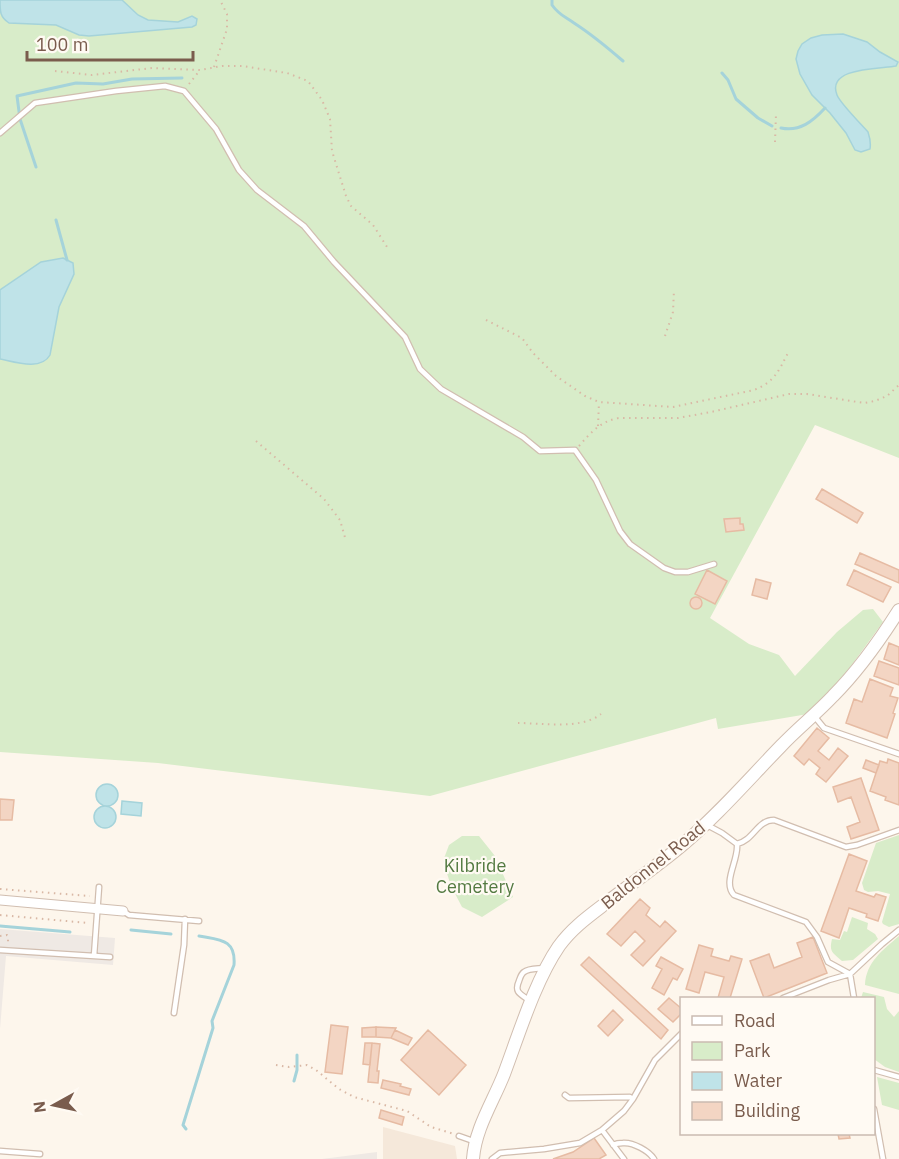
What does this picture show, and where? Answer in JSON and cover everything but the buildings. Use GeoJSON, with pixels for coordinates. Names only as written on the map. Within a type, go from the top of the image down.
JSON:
{"type":"FeatureCollection","features":[{"type":"Feature","properties":{"kind":"street","name":"Baldonnel Road"},"geometry":{"type":"LineString","coordinates":[[472,1159],[476,1142],[532,1001],[560,945],[577,925],[658,865],[745,785],[782,745],[835,695],[873,649],[899,610]]}},
{"type":"Feature","properties":{"kind":"street"},"geometry":{"type":"LineString","coordinates":[[0,900],[123,911]]}},
{"type":"Feature","properties":{"kind":"lane"},"geometry":{"type":"LineString","coordinates":[[0,133],[35,103],[165,86],[184,91],[216,129],[238,170],[257,190],[304,226],[334,262],[405,337],[420,369],[441,389],[523,437],[540,451],[575,450],[596,480],[620,531],[630,544],[664,568],[675,572],[688,572],[714,564]]}},
{"type":"Feature","properties":{"kind":"lane"},"geometry":{"type":"LineString","coordinates":[[814,715],[824,728],[899,754]]}},
{"type":"Feature","properties":{"kind":"lane"},"geometry":{"type":"LineString","coordinates":[[705,824],[737,844],[743,843],[762,823],[769,820],[846,847],[899,830]]}},
{"type":"Feature","properties":{"kind":"lane"},"geometry":{"type":"LineString","coordinates":[[737,844],[737,856],[729,885],[730,891],[734,895],[806,922],[817,937],[828,962],[850,974],[854,997]]}},
{"type":"Feature","properties":{"kind":"lane"},"geometry":{"type":"LineString","coordinates":[[94,956],[99,887]]}},
{"type":"Feature","properties":{"kind":"lane"},"geometry":{"type":"LineString","coordinates":[[123,911],[129,915],[199,921]]}},
{"type":"Feature","properties":{"kind":"lane"},"geometry":{"type":"LineString","coordinates":[[174,1013],[184,945],[185,920]]}},
{"type":"Feature","properties":{"kind":"lane"},"geometry":{"type":"LineString","coordinates":[[788,997],[850,974],[899,930]]}},
{"type":"Feature","properties":{"kind":"lane"},"geometry":{"type":"LineString","coordinates":[[0,950],[110,957]]}},
{"type":"Feature","properties":{"kind":"lane"},"geometry":{"type":"LineString","coordinates":[[532,1001],[518,994],[517,987],[522,974],[526,971],[547,967]]}},
{"type":"Feature","properties":{"kind":"lane"},"geometry":{"type":"LineString","coordinates":[[492,1159],[500,1153],[580,1143],[602,1130],[624,1111],[655,1060],[680,1034]]}},
{"type":"Feature","properties":{"kind":"lane"},"geometry":{"type":"LineString","coordinates":[[875,1071],[899,1077]]}},
{"type":"Feature","properties":{"kind":"lane"},"geometry":{"type":"LineString","coordinates":[[565,1095],[569,1098],[630,1097],[633,1099]]}},
{"type":"Feature","properties":{"kind":"lane"},"geometry":{"type":"LineString","coordinates":[[875,1119],[883,1159]]}},
{"type":"Feature","properties":{"kind":"lane"},"geometry":{"type":"LineString","coordinates":[[602,1130],[624,1159]]}},
{"type":"Feature","properties":{"kind":"lane"},"geometry":{"type":"LineString","coordinates":[[459,1136],[476,1142]]}},
{"type":"Feature","properties":{"kind":"lane"},"geometry":{"type":"LineString","coordinates":[[613,1145],[629,1143],[650,1153],[654,1159]]}},
{"type":"Feature","properties":{"kind":"lane"},"geometry":{"type":"LineString","coordinates":[[0,1151],[40,1154]]}},
{"type":"Feature","properties":{"kind":"path"},"geometry":{"type":"LineString","coordinates":[[214,67],[227,29],[227,14],[220,0]]}},
{"type":"Feature","properties":{"kind":"path"},"geometry":{"type":"LineString","coordinates":[[55,71],[92,75],[152,68],[200,70],[242,66],[287,74],[308,81],[322,100],[330,119],[332,151],[346,196],[351,206],[373,225],[389,250]]}},
{"type":"Feature","properties":{"kind":"path"},"geometry":{"type":"LineString","coordinates":[[184,91],[200,70]]}},
{"type":"Feature","properties":{"kind":"path"},"geometry":{"type":"LineString","coordinates":[[775,142],[776,114]]}},
{"type":"Feature","properties":{"kind":"path"},"geometry":{"type":"LineString","coordinates":[[665,336],[673,312],[674,290]]}},
{"type":"Feature","properties":{"kind":"path"},"geometry":{"type":"LineString","coordinates":[[486,320],[522,338],[533,353],[556,376],[585,396],[599,402],[673,407],[754,390],[766,385],[778,374],[789,351]]}},
{"type":"Feature","properties":{"kind":"path"},"geometry":{"type":"LineString","coordinates":[[575,450],[598,426],[619,418],[678,418],[789,394],[807,394],[864,403],[887,396],[899,385]]}},
{"type":"Feature","properties":{"kind":"path"},"geometry":{"type":"LineString","coordinates":[[598,426],[599,402]]}},
{"type":"Feature","properties":{"kind":"path"},"geometry":{"type":"LineString","coordinates":[[256,441],[324,499],[340,520],[346,541]]}},
{"type":"Feature","properties":{"kind":"path"},"geometry":{"type":"LineString","coordinates":[[518,723],[578,722],[601,714]]}},
{"type":"Feature","properties":{"kind":"path"},"geometry":{"type":"LineString","coordinates":[[0,889],[99,897]]}},
{"type":"Feature","properties":{"kind":"path"},"geometry":{"type":"LineString","coordinates":[[0,915],[97,923]]}},
{"type":"Feature","properties":{"kind":"path"},"geometry":{"type":"LineString","coordinates":[[0,936],[5,934],[9,937],[8,950]]}},
{"type":"Feature","properties":{"kind":"path"},"geometry":{"type":"LineString","coordinates":[[276,1065],[289,1067],[307,1065],[339,1089],[354,1097],[407,1112],[431,1127],[459,1136]]}},
{"type":"Feature","properties":{"kind":"shaded area"},"geometry":{"type":"Polygon","coordinates":[[[0,929],[115,938],[113,965],[6,956],[0,1029],[0,929]]]}},
{"type":"Feature","properties":{"kind":"shaded area"},"geometry":{"type":"Polygon","coordinates":[[[383,1127],[455,1146],[457,1159],[383,1159],[383,1127]]]}},
{"type":"Feature","properties":{"kind":"shaded area"},"geometry":{"type":"Polygon","coordinates":[[[377,1152],[377,1159],[322,1159],[377,1152]]]}},
{"type":"Feature","properties":{"kind":"green space"},"geometry":{"type":"Polygon","coordinates":[[[0,0],[899,0],[899,458],[815,425],[710,618],[749,644],[779,655],[795,676],[837,632],[863,610],[873,609],[883,622],[835,688],[808,714],[718,729],[716,718],[430,796],[158,763],[0,752],[0,0]]]}},
{"type":"Feature","properties":{"kind":"green space"},"geometry":{"type":"Polygon","coordinates":[[[899,835],[899,924],[889,927],[882,922],[890,894],[878,891],[868,892],[864,890],[862,883],[876,843],[899,835]]]}},
{"type":"Feature","properties":{"kind":"green space","name":"Kilbride Cemetery"},"geometry":{"type":"Polygon","coordinates":[[[462,836],[479,836],[495,856],[513,897],[482,917],[462,907],[451,886],[443,861],[449,845],[462,836]]]}},
{"type":"Feature","properties":{"kind":"green space"},"geometry":{"type":"Polygon","coordinates":[[[852,917],[868,923],[867,929],[878,939],[853,960],[842,961],[832,951],[832,939],[840,940],[844,931],[847,932],[852,917]]]}},
{"type":"Feature","properties":{"kind":"green space"},"geometry":{"type":"Polygon","coordinates":[[[899,936],[899,994],[865,985],[872,963],[899,936]]]}},
{"type":"Feature","properties":{"kind":"green space"},"geometry":{"type":"Polygon","coordinates":[[[863,992],[884,997],[887,1009],[894,1017],[899,1011],[899,1072],[885,1067],[875,1060],[875,997],[861,997],[863,992]]]}},
{"type":"Feature","properties":{"kind":"green space"},"geometry":{"type":"Polygon","coordinates":[[[877,1077],[899,1083],[899,1110],[882,1105],[877,1077]]]}},
{"type":"Feature","properties":{"kind":"water"},"geometry":{"type":"Polygon","coordinates":[[[0,0],[122,0],[138,15],[148,20],[178,22],[192,16],[197,19],[196,25],[192,27],[89,36],[79,35],[56,25],[9,23],[1,14],[0,0]]]}},
{"type":"Feature","properties":{"kind":"water"},"geometry":{"type":"Polygon","coordinates":[[[843,34],[867,42],[898,62],[896,66],[847,74],[839,79],[836,86],[839,99],[868,132],[870,149],[861,152],[855,150],[846,133],[812,95],[800,74],[796,59],[802,44],[811,38],[843,34]]]}},
{"type":"Feature","properties":{"kind":"water"},"geometry":{"type":"Polygon","coordinates":[[[63,258],[73,263],[74,274],[59,307],[50,355],[46,360],[34,364],[0,359],[0,290],[41,262],[63,258]]]}},
{"type":"Feature","properties":{"kind":"water"},"geometry":{"type":"Polygon","coordinates":[[[107,784],[115,787],[118,795],[115,803],[107,806],[99,803],[96,795],[99,787],[107,784]]]}},
{"type":"Feature","properties":{"kind":"water"},"geometry":{"type":"Polygon","coordinates":[[[122,801],[142,803],[141,816],[121,814],[122,801]]]}},
{"type":"Feature","properties":{"kind":"water"},"geometry":{"type":"Polygon","coordinates":[[[105,806],[113,809],[116,817],[113,825],[105,828],[97,825],[94,817],[97,809],[105,806]]]}},
{"type":"Feature","properties":{"kind":"waterway"},"geometry":{"type":"LineString","coordinates":[[552,0],[552,5],[559,13],[593,36],[623,61]]}},
{"type":"Feature","properties":{"kind":"waterway"},"geometry":{"type":"LineString","coordinates":[[722,73],[728,80],[736,99],[758,118],[772,126]]}},
{"type":"Feature","properties":{"kind":"waterway"},"geometry":{"type":"LineString","coordinates":[[36,167],[20,119],[17,96],[76,83],[103,84],[132,79],[182,78]]}},
{"type":"Feature","properties":{"kind":"waterway"},"geometry":{"type":"LineString","coordinates":[[781,128],[800,127],[825,108]]}},
{"type":"Feature","properties":{"kind":"waterway"},"geometry":{"type":"LineString","coordinates":[[56,220],[67,260]]}},
{"type":"Feature","properties":{"kind":"waterway"},"geometry":{"type":"LineString","coordinates":[[0,926],[70,932]]}},
{"type":"Feature","properties":{"kind":"waterway"},"geometry":{"type":"LineString","coordinates":[[131,930],[171,934]]}},
{"type":"Feature","properties":{"kind":"waterway"},"geometry":{"type":"LineString","coordinates":[[186,1129],[183,1125],[213,1028],[212,1021],[234,965],[234,956],[229,945],[220,940],[199,936]]}},
{"type":"Feature","properties":{"kind":"waterway"},"geometry":{"type":"LineString","coordinates":[[294,1081],[297,1055]]}}]}
